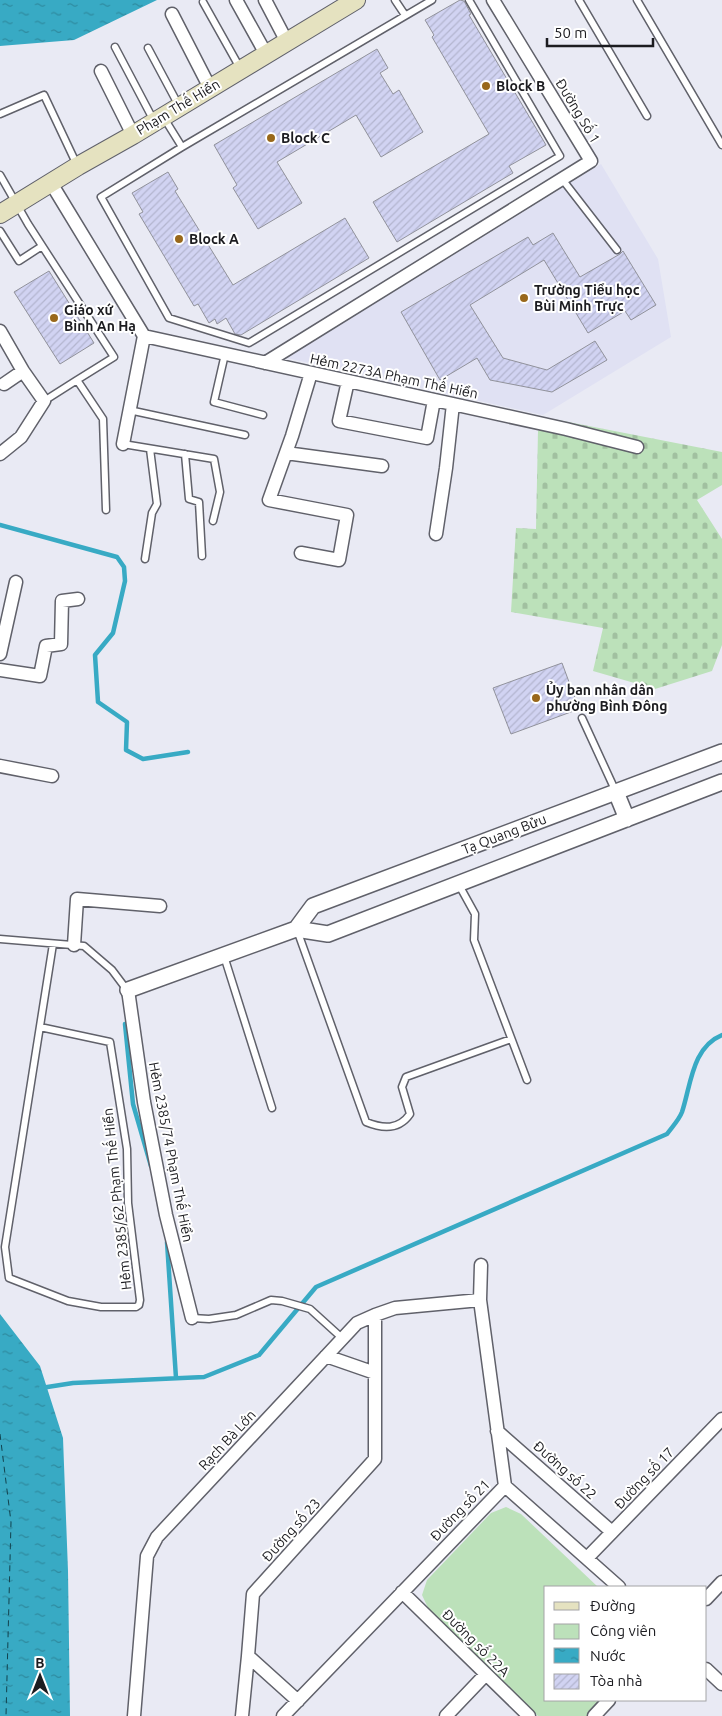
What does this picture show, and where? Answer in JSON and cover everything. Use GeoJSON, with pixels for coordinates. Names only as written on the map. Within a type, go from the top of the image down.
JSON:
{"type":"FeatureCollection","features":[{"type":"Feature","properties":{"kind":"main road","name":"Phạm Thế Hiển"},"geometry":{"type":"LineString","coordinates":[[0,214],[356,0]]}},
{"type":"Feature","properties":{"kind":"street"},"geometry":{"type":"LineString","coordinates":[[236,0],[266,54]]}},
{"type":"Feature","properties":{"kind":"street"},"geometry":{"type":"LineString","coordinates":[[265,0],[287,42]]}},
{"type":"Feature","properties":{"kind":"street","name":"Đường Số 1"},"geometry":{"type":"LineString","coordinates":[[493,0],[591,161],[562,179]]}},
{"type":"Feature","properties":{"kind":"street"},"geometry":{"type":"LineString","coordinates":[[172,14],[210,88]]}},
{"type":"Feature","properties":{"kind":"street"},"geometry":{"type":"LineString","coordinates":[[101,71],[132,135]]}},
{"type":"Feature","properties":{"kind":"street"},"geometry":{"type":"LineString","coordinates":[[264,363],[562,179]]}},
{"type":"Feature","properties":{"kind":"street"},"geometry":{"type":"LineString","coordinates":[[51,183],[144,336],[122,444]]}},
{"type":"Feature","properties":{"kind":"street"},"geometry":{"type":"LineString","coordinates":[[0,331],[23,371],[44,401],[21,437],[0,454]]}},
{"type":"Feature","properties":{"kind":"street","name":"Hẻm 2273A Phạm Thế Hiển"},"geometry":{"type":"LineString","coordinates":[[144,336],[637,446]]}},
{"type":"Feature","properties":{"kind":"street"},"geometry":{"type":"LineString","coordinates":[[4,384],[23,371]]}},
{"type":"Feature","properties":{"kind":"street"},"geometry":{"type":"LineString","coordinates":[[301,554],[339,560],[347,515],[269,500],[286,453],[310,373]]}},
{"type":"Feature","properties":{"kind":"street"},"geometry":{"type":"LineString","coordinates":[[348,381],[339,421],[428,438],[434,400]]}},
{"type":"Feature","properties":{"kind":"street"},"geometry":{"type":"LineString","coordinates":[[436,534],[453,404]]}},
{"type":"Feature","properties":{"kind":"street"},"geometry":{"type":"LineString","coordinates":[[286,453],[382,466]]}},
{"type":"Feature","properties":{"kind":"street"},"geometry":{"type":"LineString","coordinates":[[0,654],[16,582]]}},
{"type":"Feature","properties":{"kind":"street"},"geometry":{"type":"LineString","coordinates":[[0,670],[40,676],[46,646],[61,644],[62,601],[78,599]]}},
{"type":"Feature","properties":{"kind":"street","name":"Tạ Quang Bửu"},"geometry":{"type":"LineString","coordinates":[[296,929],[313,906],[722,752]]}},
{"type":"Feature","properties":{"kind":"street"},"geometry":{"type":"LineString","coordinates":[[0,766],[52,776]]}},
{"type":"Feature","properties":{"kind":"street"},"geometry":{"type":"LineString","coordinates":[[128,990],[296,929],[328,934],[722,782]]}},
{"type":"Feature","properties":{"kind":"street"},"geometry":{"type":"LineString","coordinates":[[616,792],[627,819]]}},
{"type":"Feature","properties":{"kind":"street"},"geometry":{"type":"LineString","coordinates":[[74,945],[77,899],[160,906]]}},
{"type":"Feature","properties":{"kind":"street","name":"Hẻm 2385/74 Phạm Thế Hiển"},"geometry":{"type":"LineString","coordinates":[[128,990],[144,1102],[166,1215],[192,1318]]}},
{"type":"Feature","properties":{"kind":"street","name":"Đường số 21"},"geometry":{"type":"LineString","coordinates":[[283,1716],[505,1486],[480,1300],[481,1265]]}},
{"type":"Feature","properties":{"kind":"street","name":"Rạch Bà Lớn"},"geometry":{"type":"LineString","coordinates":[[134,1716],[147,1556],[157,1537],[357,1323],[375,1314],[395,1308],[480,1300]]}},
{"type":"Feature","properties":{"kind":"street","name":"Đường số 23"},"geometry":{"type":"LineString","coordinates":[[242,1716],[253,1594],[375,1459],[375,1314]]}},
{"type":"Feature","properties":{"kind":"street"},"geometry":{"type":"LineString","coordinates":[[326,1356],[375,1372]]}},
{"type":"Feature","properties":{"kind":"street","name":"Đường số 17"},"geometry":{"type":"LineString","coordinates":[[587,1558],[722,1419]]}},
{"type":"Feature","properties":{"kind":"street","name":"Đường số 22"},"geometry":{"type":"LineString","coordinates":[[497,1431],[612,1532]]}},
{"type":"Feature","properties":{"kind":"street"},"geometry":{"type":"LineString","coordinates":[[505,1486],[618,1586]]}},
{"type":"Feature","properties":{"kind":"street"},"geometry":{"type":"LineString","coordinates":[[707,1598],[722,1582]]}},
{"type":"Feature","properties":{"kind":"street","name":"Đường số 22A"},"geometry":{"type":"LineString","coordinates":[[402,1592],[528,1716]]}},
{"type":"Feature","properties":{"kind":"street"},"geometry":{"type":"LineString","coordinates":[[248,1656],[298,1701]]}},
{"type":"Feature","properties":{"kind":"street"},"geometry":{"type":"LineString","coordinates":[[707,1670],[722,1684]]}},
{"type":"Feature","properties":{"kind":"street"},"geometry":{"type":"LineString","coordinates":[[446,1716],[486,1674]]}},
{"type":"Feature","properties":{"kind":"street"},"geometry":{"type":"LineString","coordinates":[[594,1716],[608,1701]]}},
{"type":"Feature","properties":{"kind":"lane"},"geometry":{"type":"LineString","coordinates":[[395,0],[405,16]]}},
{"type":"Feature","properties":{"kind":"lane"},"geometry":{"type":"LineString","coordinates":[[432,0],[182,147],[101,197],[169,318],[249,343],[560,156],[469,0]]}},
{"type":"Feature","properties":{"kind":"lane"},"geometry":{"type":"LineString","coordinates":[[579,0],[647,116]]}},
{"type":"Feature","properties":{"kind":"lane"},"geometry":{"type":"LineString","coordinates":[[636,0],[722,145]]}},
{"type":"Feature","properties":{"kind":"lane"},"geometry":{"type":"LineString","coordinates":[[203,2],[241,69]]}},
{"type":"Feature","properties":{"kind":"lane"},"geometry":{"type":"LineString","coordinates":[[115,46],[159,119],[182,147]]}},
{"type":"Feature","properties":{"kind":"lane"},"geometry":{"type":"LineString","coordinates":[[148,48],[180,107]]}},
{"type":"Feature","properties":{"kind":"lane"},"geometry":{"type":"LineString","coordinates":[[0,114],[44,95],[78,166]]}},
{"type":"Feature","properties":{"kind":"lane"},"geometry":{"type":"LineString","coordinates":[[0,174],[42,246],[114,357],[44,401]]}},
{"type":"Feature","properties":{"kind":"lane"},"geometry":{"type":"LineString","coordinates":[[562,179],[617,250]]}},
{"type":"Feature","properties":{"kind":"lane"},"geometry":{"type":"LineString","coordinates":[[0,232],[19,261],[42,246]]}},
{"type":"Feature","properties":{"kind":"lane"},"geometry":{"type":"LineString","coordinates":[[224,354],[214,402],[263,415]]}},
{"type":"Feature","properties":{"kind":"lane"},"geometry":{"type":"LineString","coordinates":[[77,380],[103,419],[106,510]]}},
{"type":"Feature","properties":{"kind":"lane"},"geometry":{"type":"LineString","coordinates":[[129,410],[245,435]]}},
{"type":"Feature","properties":{"kind":"lane"},"geometry":{"type":"LineString","coordinates":[[122,444],[214,459],[220,492],[213,521]]}},
{"type":"Feature","properties":{"kind":"lane"},"geometry":{"type":"LineString","coordinates":[[145,559],[152,513],[157,504],[150,449]]}},
{"type":"Feature","properties":{"kind":"lane"},"geometry":{"type":"LineString","coordinates":[[185,454],[189,499],[199,502],[202,556]]}},
{"type":"Feature","properties":{"kind":"lane"},"geometry":{"type":"LineString","coordinates":[[582,718],[616,792]]}},
{"type":"Feature","properties":{"kind":"lane"},"geometry":{"type":"LineString","coordinates":[[458,884],[475,914],[474,940],[527,1080]]}},
{"type":"Feature","properties":{"kind":"lane"},"geometry":{"type":"LineString","coordinates":[[296,929],[366,1122],[377,1126],[391,1127],[404,1123],[410,1114],[402,1087],[406,1077],[511,1039]]}},
{"type":"Feature","properties":{"kind":"lane"},"geometry":{"type":"LineString","coordinates":[[0,939],[84,946],[112,970],[128,990]]}},
{"type":"Feature","properties":{"kind":"lane","name":"Hẻm 2385/62 Phạm Thế Hiển"},"geometry":{"type":"LineString","coordinates":[[40,1027],[110,1042],[127,1149],[128,1203],[140,1300],[140,1305],[136,1307],[101,1308],[68,1301],[9,1278],[5,1247],[53,944]]}},
{"type":"Feature","properties":{"kind":"lane"},"geometry":{"type":"LineString","coordinates":[[223,955],[272,1108]]}},
{"type":"Feature","properties":{"kind":"lane"},"geometry":{"type":"LineString","coordinates":[[192,1318],[209,1319],[236,1315],[271,1300],[282,1301],[310,1309],[342,1338]]}},
{"type":"Feature","properties":{"kind":"shaded area","name":"Trường Tiểu học Bùi Minh Trực"},"geometry":{"type":"Polygon","coordinates":[[[601,164],[658,259],[671,337],[543,415],[287,358],[601,164]]]}},
{"type":"Feature","properties":{"kind":"green space"},"geometry":{"type":"Polygon","coordinates":[[[553,419],[722,452],[722,485],[697,500],[722,539],[722,645],[712,671],[655,689],[593,671],[603,628],[511,612],[516,528],[536,529],[538,431],[553,419]]]}},
{"type":"Feature","properties":{"kind":"green space"},"geometry":{"type":"Polygon","coordinates":[[[506,1507],[521,1514],[597,1586],[544,1586],[544,1701],[601,1701],[587,1716],[538,1716],[429,1610],[422,1595],[427,1580],[491,1513],[506,1507]]]}},
{"type":"Feature","properties":{"kind":"water"},"geometry":{"type":"Polygon","coordinates":[[[0,0],[157,0],[74,40],[0,46],[0,0]]]}},
{"type":"Feature","properties":{"kind":"water"},"geometry":{"type":"Polygon","coordinates":[[[0,1314],[40,1366],[63,1438],[68,1571],[70,1716],[0,1716],[0,1314]]]}},
{"type":"Feature","properties":{"kind":"building","name":"Block B"},"geometry":{"type":"Polygon","coordinates":[[[460,0],[464,1],[471,14],[469,15],[546,145],[509,166],[513,173],[397,242],[373,202],[489,134],[432,37],[434,35],[425,20],[460,0]]]}},
{"type":"Feature","properties":{"kind":"building","name":"Block C"},"geometry":{"type":"Polygon","coordinates":[[[377,49],[388,68],[380,73],[393,94],[399,90],[423,132],[381,157],[356,115],[277,162],[302,203],[258,229],[233,188],[237,185],[214,145],[377,49]]]}},
{"type":"Feature","properties":{"kind":"building","name":"Block A"},"geometry":{"type":"Polygon","coordinates":[[[168,172],[178,189],[175,191],[233,285],[345,218],[369,258],[241,335],[235,334],[226,318],[217,324],[215,319],[209,323],[198,304],[194,306],[139,214],[143,212],[132,193],[168,172]]]}},
{"type":"Feature","properties":{"kind":"building"},"geometry":{"type":"Polygon","coordinates":[[[553,233],[580,277],[623,251],[656,305],[631,320],[625,311],[588,333],[544,260],[470,305],[503,358],[547,370],[595,341],[607,360],[552,392],[490,380],[477,358],[440,380],[401,312],[528,237],[533,245],[553,233]]]}},
{"type":"Feature","properties":{"kind":"building","name":"Giáo xứ Bình An Hạ"},"geometry":{"type":"Polygon","coordinates":[[[49,271],[94,343],[60,364],[14,292],[49,271]]]}},
{"type":"Feature","properties":{"kind":"building","name":"Ủy ban nhân dân phường Bình Đông"},"geometry":{"type":"Polygon","coordinates":[[[562,663],[579,709],[511,734],[493,688],[562,663]]]}},
{"type":"Feature","properties":{"kind":"waterway"},"geometry":{"type":"LineString","coordinates":[[0,525],[117,557],[124,567],[125,581],[113,633],[95,655],[98,702],[127,722],[126,750],[143,759],[188,752]]}},
{"type":"Feature","properties":{"kind":"waterway"},"geometry":{"type":"LineString","coordinates":[[125,1024],[133,1104],[151,1166]]}},
{"type":"Feature","properties":{"kind":"waterway"},"geometry":{"type":"LineString","coordinates":[[41,1388],[73,1383],[204,1377],[259,1355],[316,1287],[667,1134],[682,1112],[694,1068],[704,1048],[722,1035]]}},
{"type":"Feature","properties":{"kind":"waterway"},"geometry":{"type":"LineString","coordinates":[[167,1242],[176,1378]]}},
{"type":"Feature","properties":{"kind":"ferry route"},"geometry":{"type":"LineString","coordinates":[[0,1434],[11,1522],[6,1716]]}},
{"type":"Feature","properties":{"kind":"place","name":"Block B"},"geometry":{"type":"Point","coordinates":[486,86]}},
{"type":"Feature","properties":{"kind":"place","name":"Block C"},"geometry":{"type":"Point","coordinates":[271,138]}},
{"type":"Feature","properties":{"kind":"place","name":"Block A"},"geometry":{"type":"Point","coordinates":[179,239]}},
{"type":"Feature","properties":{"kind":"place","name":"Trường Tiểu học Bùi Minh Trực"},"geometry":{"type":"Point","coordinates":[524,298]}},
{"type":"Feature","properties":{"kind":"place","name":"Giáo xứ Bình An Hạ"},"geometry":{"type":"Point","coordinates":[54,318]}},
{"type":"Feature","properties":{"kind":"place","name":"Ủy ban nhân dân phường Bình Đông"},"geometry":{"type":"Point","coordinates":[536,698]}}]}
